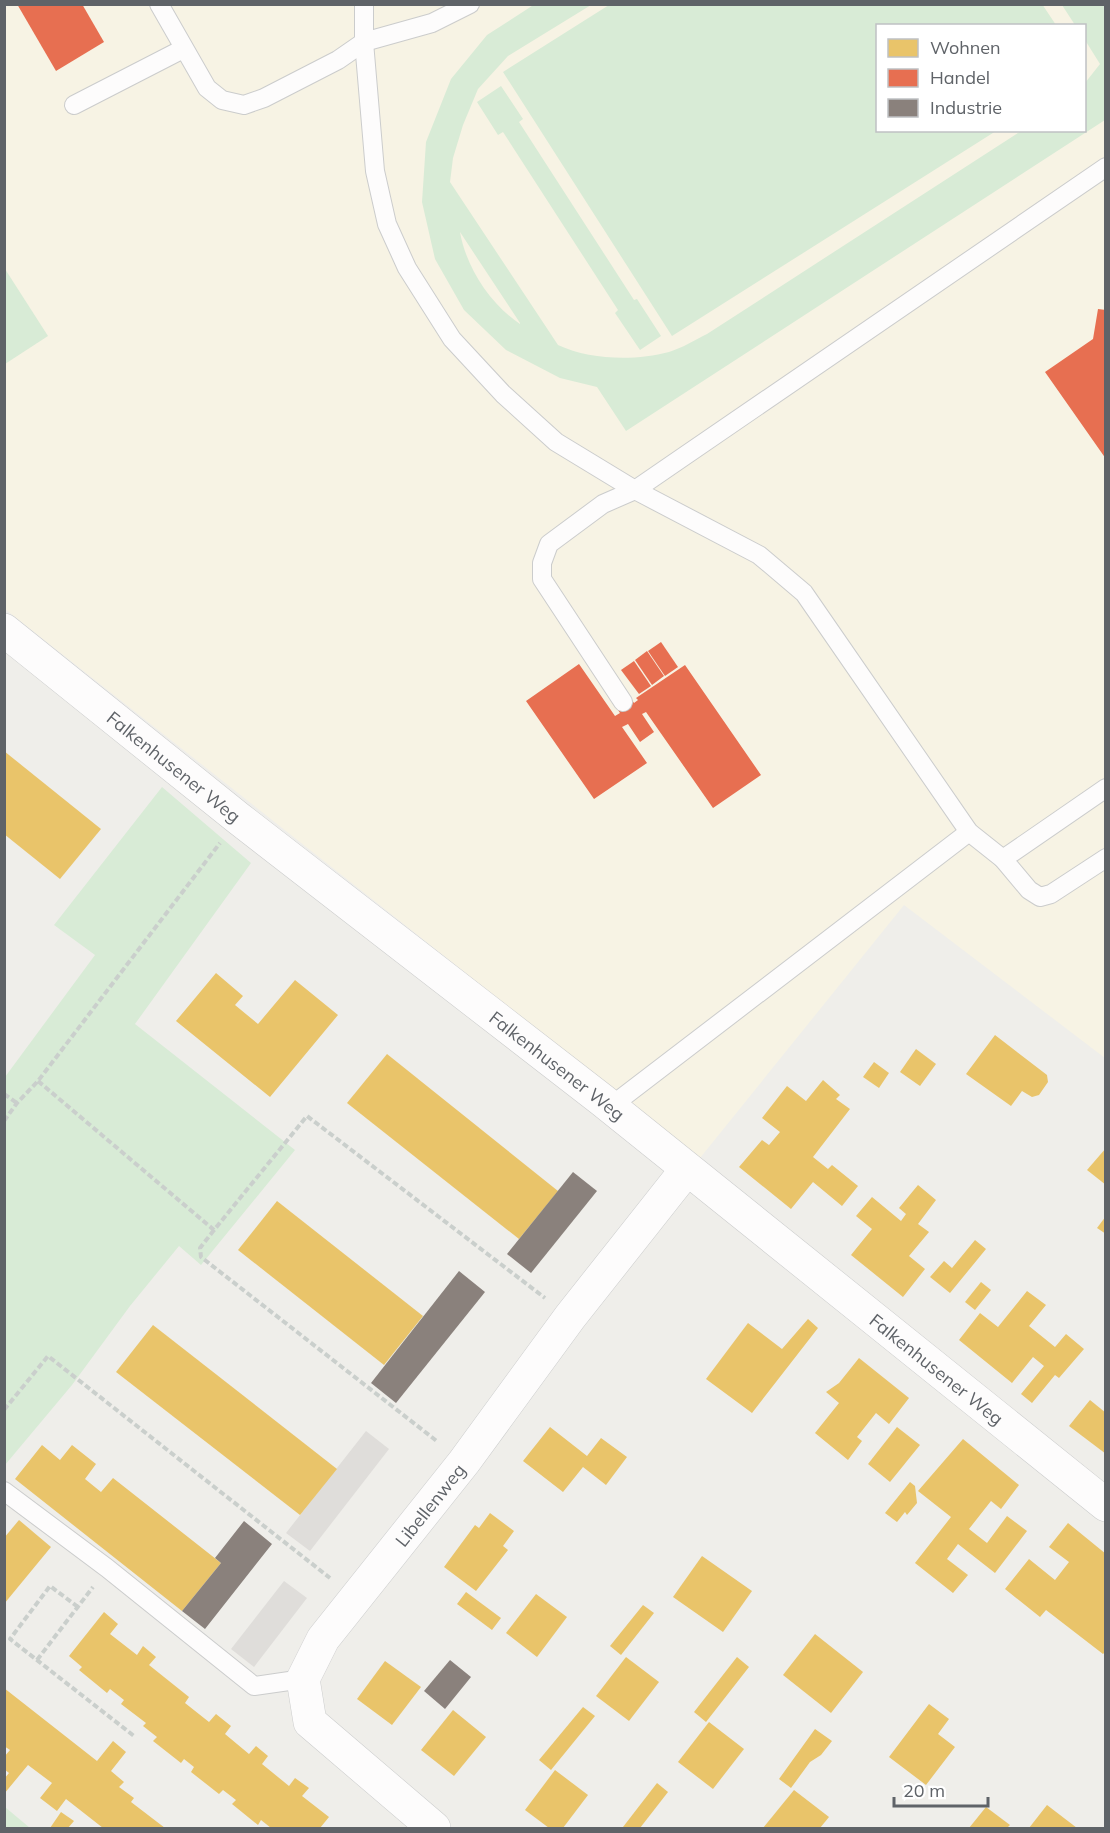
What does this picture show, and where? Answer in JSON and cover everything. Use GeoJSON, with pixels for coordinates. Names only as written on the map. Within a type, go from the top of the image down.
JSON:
{"type":"FeatureCollection","features":[{"type":"Feature","properties":{"kind":"street","name":"Falkenhusener Weg"},"geometry":{"type":"LineString","coordinates":[[4,630],[238,818],[611,1107],[1106,1505]]}},
{"type":"Feature","properties":{"kind":"street","name":"Libellenweg"},"geometry":{"type":"LineString","coordinates":[[303,1679],[323,1639],[464,1462],[570,1317],[687,1168]]}},
{"type":"Feature","properties":{"kind":"street"},"geometry":{"type":"LineString","coordinates":[[303,1679],[310,1722],[434,1828]]}},
{"type":"Feature","properties":{"kind":"lane"},"geometry":{"type":"LineString","coordinates":[[159,4],[207,88],[222,100],[244,105],[264,98],[338,60],[364,42],[432,23],[470,4]]}},
{"type":"Feature","properties":{"kind":"lane"},"geometry":{"type":"LineString","coordinates":[[364,4],[364,42],[375,171],[387,224],[407,268],[452,339],[503,394],[556,442],[635,490],[759,555],[804,593],[969,832],[1003,859],[1029,890],[1040,897],[1051,894],[1106,858]]}},
{"type":"Feature","properties":{"kind":"lane"},"geometry":{"type":"LineString","coordinates":[[74,105],[183,49]]}},
{"type":"Feature","properties":{"kind":"lane"},"geometry":{"type":"LineString","coordinates":[[622,702],[542,579],[542,563],[549,543],[603,504],[635,490],[1106,167]]}},
{"type":"Feature","properties":{"kind":"lane"},"geometry":{"type":"LineString","coordinates":[[1003,859],[1106,788]]}},
{"type":"Feature","properties":{"kind":"lane"},"geometry":{"type":"LineString","coordinates":[[611,1107],[969,832]]}},
{"type":"Feature","properties":{"kind":"lane"},"geometry":{"type":"LineString","coordinates":[[4,1491],[107,1568],[254,1686],[303,1679]]}},
{"type":"Feature","properties":{"kind":"path"},"geometry":{"type":"LineString","coordinates":[[4,1121],[17,1103],[39,1081],[238,818]]}},
{"type":"Feature","properties":{"kind":"path"},"geometry":{"type":"LineString","coordinates":[[39,1081],[214,1230]]}},
{"type":"Feature","properties":{"kind":"path"},"geometry":{"type":"LineString","coordinates":[[4,1094],[17,1103]]}},
{"type":"Feature","properties":{"kind":"path"},"geometry":{"type":"LineString","coordinates":[[464,1462],[201,1257],[200,1248],[307,1116],[570,1317]]}},
{"type":"Feature","properties":{"kind":"path"},"geometry":{"type":"LineString","coordinates":[[4,1410],[48,1356],[355,1598]]}},
{"type":"Feature","properties":{"kind":"path"},"geometry":{"type":"LineString","coordinates":[[38,1660],[107,1568]]}},
{"type":"Feature","properties":{"kind":"path"},"geometry":{"type":"LineString","coordinates":[[78,1607],[50,1586],[10,1639],[134,1736]]}},
{"type":"Feature","properties":{"kind":"shaded area"},"geometry":{"type":"Polygon","coordinates":[[[4,5],[1105,5],[1105,1058],[904,905],[700,1158],[5,609],[4,5]]]}},
{"type":"Feature","properties":{"kind":"shaded area"},"geometry":{"type":"Polygon","coordinates":[[[366,1431],[389,1449],[310,1551],[286,1533],[366,1431]]]}},
{"type":"Feature","properties":{"kind":"shaded area"},"geometry":{"type":"Polygon","coordinates":[[[284,1581],[307,1598],[254,1667],[231,1649],[284,1581]]]}},
{"type":"Feature","properties":{"kind":"green space"},"geometry":{"type":"Polygon","coordinates":[[[535,4],[591,5],[508,56],[478,89],[463,125],[453,158],[450,182],[558,345],[598,356],[642,357],[669,352],[707,334],[1019,132],[1086,132],[1086,82],[1100,64],[1086,42],[1086,24],[1074,24],[1062,5],[1105,5],[1105,120],[626,431],[597,387],[560,378],[506,350],[464,310],[435,259],[422,202],[426,142],[451,79],[487,35],[535,4]],[[460,232],[468,258],[481,284],[499,306],[520,324],[460,232]]]}},
{"type":"Feature","properties":{"kind":"green space"},"geometry":{"type":"Polygon","coordinates":[[[1042,4],[1055,24],[876,24],[876,132],[994,132],[672,336],[503,72],[609,5],[1042,4]]]}},
{"type":"Feature","properties":{"kind":"green space"},"geometry":{"type":"Polygon","coordinates":[[[501,86],[523,119],[519,122],[634,300],[637,299],[661,336],[640,350],[615,313],[618,310],[503,132],[498,135],[477,102],[501,86]]]}},
{"type":"Feature","properties":{"kind":"green space"},"geometry":{"type":"Polygon","coordinates":[[[5,269],[48,336],[4,364],[5,269]]]}},
{"type":"Feature","properties":{"kind":"green space"},"geometry":{"type":"Polygon","coordinates":[[[162,787],[251,863],[135,1024],[295,1150],[201,1265],[179,1246],[130,1306],[72,1385],[5,1465],[5,1077],[95,955],[54,925],[162,787]]]}},
{"type":"Feature","properties":{"kind":"green space"},"geometry":{"type":"Polygon","coordinates":[[[5,1807],[30,1828],[5,1828],[5,1807]]]}},
{"type":"Feature","properties":{"kind":"building: Wohnen"},"geometry":{"type":"Polygon","coordinates":[[[4,751],[101,829],[60,879],[4,834],[4,751]]]}},
{"type":"Feature","properties":{"kind":"building: Wohnen"},"geometry":{"type":"Polygon","coordinates":[[[216,973],[243,996],[235,1005],[258,1024],[295,980],[338,1015],[270,1097],[176,1021],[216,973]]]}},
{"type":"Feature","properties":{"kind":"building: Wohnen"},"geometry":{"type":"Polygon","coordinates":[[[995,1035],[1047,1075],[1048,1082],[1039,1095],[1032,1097],[1022,1091],[1011,1106],[966,1074],[995,1035]]]}},
{"type":"Feature","properties":{"kind":"building: Wohnen"},"geometry":{"type":"Polygon","coordinates":[[[916,1049],[936,1064],[920,1086],[900,1072],[916,1049]]]}},
{"type":"Feature","properties":{"kind":"building: Wohnen"},"geometry":{"type":"Polygon","coordinates":[[[387,1054],[558,1191],[519,1239],[347,1103],[387,1054]]]}},
{"type":"Feature","properties":{"kind":"building: Wohnen"},"geometry":{"type":"Polygon","coordinates":[[[874,1062],[889,1073],[879,1088],[863,1077],[874,1062]]]}},
{"type":"Feature","properties":{"kind":"building: Wohnen"},"geometry":{"type":"Polygon","coordinates":[[[823,1080],[840,1095],[836,1099],[850,1109],[813,1157],[828,1169],[832,1165],[858,1186],[842,1206],[813,1182],[791,1209],[739,1167],[762,1140],[769,1145],[780,1132],[762,1118],[787,1086],[806,1101],[823,1080]]]}},
{"type":"Feature","properties":{"kind":"building: Wohnen"},"geometry":{"type":"Polygon","coordinates":[[[1106,1148],[1106,1185],[1087,1170],[1106,1148]]]}},
{"type":"Feature","properties":{"kind":"building: Wohnen"},"geometry":{"type":"Polygon","coordinates":[[[918,1185],[936,1200],[918,1224],[929,1232],[909,1256],[925,1269],[903,1297],[851,1255],[872,1229],[856,1216],[872,1197],[901,1221],[906,1214],[899,1208],[918,1185]]]}},
{"type":"Feature","properties":{"kind":"building: Wohnen"},"geometry":{"type":"Polygon","coordinates":[[[277,1201],[423,1316],[384,1365],[238,1250],[277,1201]]]}},
{"type":"Feature","properties":{"kind":"building: Wohnen"},"geometry":{"type":"Polygon","coordinates":[[[1106,1216],[1106,1234],[1097,1228],[1106,1216]]]}},
{"type":"Feature","properties":{"kind":"building: Wohnen"},"geometry":{"type":"Polygon","coordinates":[[[975,1240],[986,1249],[950,1293],[930,1277],[944,1261],[952,1268],[975,1240]]]}},
{"type":"Feature","properties":{"kind":"building: Wohnen"},"geometry":{"type":"Polygon","coordinates":[[[981,1282],[991,1290],[975,1310],[965,1302],[981,1282]]]}},
{"type":"Feature","properties":{"kind":"building: Wohnen"},"geometry":{"type":"Polygon","coordinates":[[[1027,1291],[1046,1305],[1029,1326],[1055,1347],[1066,1334],[1084,1349],[1059,1378],[1055,1375],[1032,1403],[1021,1394],[1044,1366],[1033,1357],[1012,1383],[959,1340],[980,1313],[998,1327],[1027,1291]]]}},
{"type":"Feature","properties":{"kind":"building: Wohnen"},"geometry":{"type":"Polygon","coordinates":[[[808,1319],[818,1328],[752,1413],[706,1379],[748,1323],[782,1349],[808,1319]]]}},
{"type":"Feature","properties":{"kind":"building: Wohnen"},"geometry":{"type":"Polygon","coordinates":[[[153,1325],[337,1469],[300,1515],[116,1372],[153,1325]]]}},
{"type":"Feature","properties":{"kind":"building: Wohnen"},"geometry":{"type":"Polygon","coordinates":[[[859,1358],[909,1398],[889,1424],[876,1413],[857,1437],[862,1441],[848,1460],[815,1433],[839,1403],[826,1392],[839,1383],[859,1358]]]}},
{"type":"Feature","properties":{"kind":"building: Wohnen"},"geometry":{"type":"Polygon","coordinates":[[[1090,1400],[1106,1413],[1106,1454],[1069,1426],[1090,1400]]]}},
{"type":"Feature","properties":{"kind":"building: Wohnen"},"geometry":{"type":"Polygon","coordinates":[[[550,1427],[587,1456],[601,1438],[627,1457],[606,1485],[583,1467],[563,1492],[523,1461],[550,1427]]]}},
{"type":"Feature","properties":{"kind":"building: Wohnen"},"geometry":{"type":"Polygon","coordinates":[[[897,1427],[920,1445],[890,1482],[868,1464],[897,1427]]]}},
{"type":"Feature","properties":{"kind":"building: Wohnen"},"geometry":{"type":"Polygon","coordinates":[[[963,1439],[1019,1485],[1001,1509],[991,1501],[969,1529],[987,1543],[1007,1516],[1027,1531],[995,1573],[958,1544],[947,1559],[968,1575],[953,1593],[915,1563],[951,1517],[918,1491],[963,1439]]]}},
{"type":"Feature","properties":{"kind":"building: Wohnen"},"geometry":{"type":"Polygon","coordinates":[[[42,1445],[60,1460],[72,1445],[96,1464],[85,1479],[101,1492],[113,1478],[221,1563],[182,1611],[15,1479],[42,1445]]]}},
{"type":"Feature","properties":{"kind":"building: Wohnen"},"geometry":{"type":"Polygon","coordinates":[[[910,1482],[915,1486],[917,1503],[907,1515],[905,1512],[897,1522],[885,1513],[910,1482]]]}},
{"type":"Feature","properties":{"kind":"building: Wohnen"},"geometry":{"type":"Polygon","coordinates":[[[490,1513],[514,1531],[503,1546],[508,1550],[476,1591],[444,1567],[475,1525],[479,1528],[490,1513]]]}},
{"type":"Feature","properties":{"kind":"building: Wohnen"},"geometry":{"type":"Polygon","coordinates":[[[19,1520],[51,1547],[4,1604],[4,1538],[19,1520]]]}},
{"type":"Feature","properties":{"kind":"building: Wohnen"},"geometry":{"type":"Polygon","coordinates":[[[1068,1523],[1106,1554],[1106,1651],[1103,1654],[1046,1610],[1040,1617],[1005,1589],[1029,1559],[1055,1580],[1069,1562],[1049,1547],[1068,1523]]]}},
{"type":"Feature","properties":{"kind":"building: Wohnen"},"geometry":{"type":"Polygon","coordinates":[[[702,1556],[752,1591],[723,1632],[673,1597],[702,1556]]]}},
{"type":"Feature","properties":{"kind":"building: Wohnen"},"geometry":{"type":"Polygon","coordinates":[[[466,1592],[501,1618],[492,1630],[457,1604],[466,1592]]]}},
{"type":"Feature","properties":{"kind":"building: Wohnen"},"geometry":{"type":"Polygon","coordinates":[[[536,1594],[567,1617],[537,1657],[506,1633],[536,1594]]]}},
{"type":"Feature","properties":{"kind":"building: Wohnen"},"geometry":{"type":"Polygon","coordinates":[[[643,1605],[654,1613],[621,1655],[610,1646],[643,1605]]]}},
{"type":"Feature","properties":{"kind":"building: Wohnen"},"geometry":{"type":"Polygon","coordinates":[[[104,1612],[118,1624],[110,1634],[137,1655],[143,1646],[156,1657],[149,1665],[189,1697],[185,1703],[209,1722],[216,1714],[231,1726],[225,1734],[249,1754],[256,1746],[268,1756],[262,1764],[289,1786],[295,1778],[309,1788],[302,1796],[329,1817],[320,1828],[271,1828],[261,1820],[258,1825],[232,1804],[236,1800],[223,1790],[219,1794],[191,1772],[194,1767],[184,1759],[181,1763],[153,1741],[157,1737],[143,1726],[146,1723],[121,1704],[124,1700],[110,1689],[107,1693],[79,1670],[82,1667],[69,1656],[104,1612]]]}},
{"type":"Feature","properties":{"kind":"building: Wohnen"},"geometry":{"type":"Polygon","coordinates":[[[815,1634],[863,1672],[831,1713],[783,1675],[815,1634]]]}},
{"type":"Feature","properties":{"kind":"building: Wohnen"},"geometry":{"type":"Polygon","coordinates":[[[626,1657],[659,1682],[629,1721],[596,1696],[626,1657]]]}},
{"type":"Feature","properties":{"kind":"building: Wohnen"},"geometry":{"type":"Polygon","coordinates":[[[737,1657],[749,1667],[706,1722],[694,1712],[737,1657]]]}},
{"type":"Feature","properties":{"kind":"building: Wohnen"},"geometry":{"type":"Polygon","coordinates":[[[385,1661],[421,1687],[392,1725],[357,1699],[385,1661]]]}},
{"type":"Feature","properties":{"kind":"building: Wohnen"},"geometry":{"type":"Polygon","coordinates":[[[4,1688],[97,1761],[113,1741],[126,1752],[111,1771],[124,1782],[119,1787],[134,1798],[131,1802],[165,1828],[103,1828],[66,1799],[57,1811],[40,1798],[52,1783],[28,1765],[4,1794],[4,1779],[9,1773],[4,1769],[4,1757],[10,1750],[4,1746],[4,1688]]]}},
{"type":"Feature","properties":{"kind":"building: Wohnen"},"geometry":{"type":"Polygon","coordinates":[[[929,1704],[949,1719],[938,1734],[955,1747],[926,1785],[889,1757],[929,1704]]]}},
{"type":"Feature","properties":{"kind":"building: Wohnen"},"geometry":{"type":"Polygon","coordinates":[[[583,1707],[595,1716],[551,1770],[539,1760],[583,1707]]]}},
{"type":"Feature","properties":{"kind":"building: Wohnen"},"geometry":{"type":"Polygon","coordinates":[[[453,1710],[486,1737],[454,1776],[421,1750],[453,1710]]]}},
{"type":"Feature","properties":{"kind":"building: Wohnen"},"geometry":{"type":"Polygon","coordinates":[[[709,1722],[744,1749],[713,1789],[678,1762],[709,1722]]]}},
{"type":"Feature","properties":{"kind":"building: Wohnen"},"geometry":{"type":"Polygon","coordinates":[[[815,1729],[832,1741],[821,1755],[810,1762],[791,1788],[779,1779],[815,1729]]]}},
{"type":"Feature","properties":{"kind":"building: Wohnen"},"geometry":{"type":"Polygon","coordinates":[[[555,1770],[588,1795],[563,1828],[549,1828],[525,1810],[555,1770]]]}},
{"type":"Feature","properties":{"kind":"building: Wohnen"},"geometry":{"type":"Polygon","coordinates":[[[657,1783],[668,1792],[640,1828],[623,1827],[657,1783]]]}},
{"type":"Feature","properties":{"kind":"building: Wohnen"},"geometry":{"type":"Polygon","coordinates":[[[794,1790],[829,1817],[820,1828],[763,1828],[794,1790]]]}},
{"type":"Feature","properties":{"kind":"building: Wohnen"},"geometry":{"type":"Polygon","coordinates":[[[1047,1805],[1077,1828],[1029,1828],[1047,1805]]]}},
{"type":"Feature","properties":{"kind":"building: Wohnen"},"geometry":{"type":"Polygon","coordinates":[[[986,1807],[1010,1825],[1007,1828],[969,1828],[986,1807]]]}},
{"type":"Feature","properties":{"kind":"building: Wohnen"},"geometry":{"type":"Polygon","coordinates":[[[61,1812],[74,1821],[68,1828],[50,1828],[61,1812]]]}},
{"type":"Feature","properties":{"kind":"building: Handel"},"geometry":{"type":"Polygon","coordinates":[[[17,4],[82,4],[104,42],[56,71],[17,4]]]}},
{"type":"Feature","properties":{"kind":"building: Handel"},"geometry":{"type":"Polygon","coordinates":[[[1098,309],[1106,310],[1106,459],[1045,372],[1093,339],[1098,309]]]}},
{"type":"Feature","properties":{"kind":"building: Handel"},"geometry":{"type":"Polygon","coordinates":[[[661,642],[678,667],[665,676],[648,651],[661,642]]]}},
{"type":"Feature","properties":{"kind":"building: Handel"},"geometry":{"type":"Polygon","coordinates":[[[647,651],[664,676],[652,685],[635,660],[647,651]]]}},
{"type":"Feature","properties":{"kind":"building: Handel"},"geometry":{"type":"Polygon","coordinates":[[[634,661],[651,686],[639,694],[621,670],[634,661]]]}},
{"type":"Feature","properties":{"kind":"building: Handel"},"geometry":{"type":"Polygon","coordinates":[[[579,664],[615,716],[620,713],[618,710],[632,700],[634,703],[638,700],[636,698],[685,665],[761,775],[713,808],[646,712],[642,714],[654,732],[640,742],[628,724],[622,727],[647,763],[594,799],[526,701],[579,664]]]}},
{"type":"Feature","properties":{"kind":"building: Industrie"},"geometry":{"type":"Polygon","coordinates":[[[573,1172],[597,1191],[531,1273],[507,1254],[573,1172]]]}},
{"type":"Feature","properties":{"kind":"building: Industrie"},"geometry":{"type":"Polygon","coordinates":[[[459,1271],[485,1292],[396,1403],[371,1383],[459,1271]]]}},
{"type":"Feature","properties":{"kind":"building: Industrie"},"geometry":{"type":"Polygon","coordinates":[[[244,1521],[272,1544],[205,1629],[182,1611],[221,1563],[215,1558],[244,1521]]]}},
{"type":"Feature","properties":{"kind":"building: Industrie"},"geometry":{"type":"Polygon","coordinates":[[[450,1660],[471,1677],[445,1709],[424,1691],[450,1660]]]}}]}
